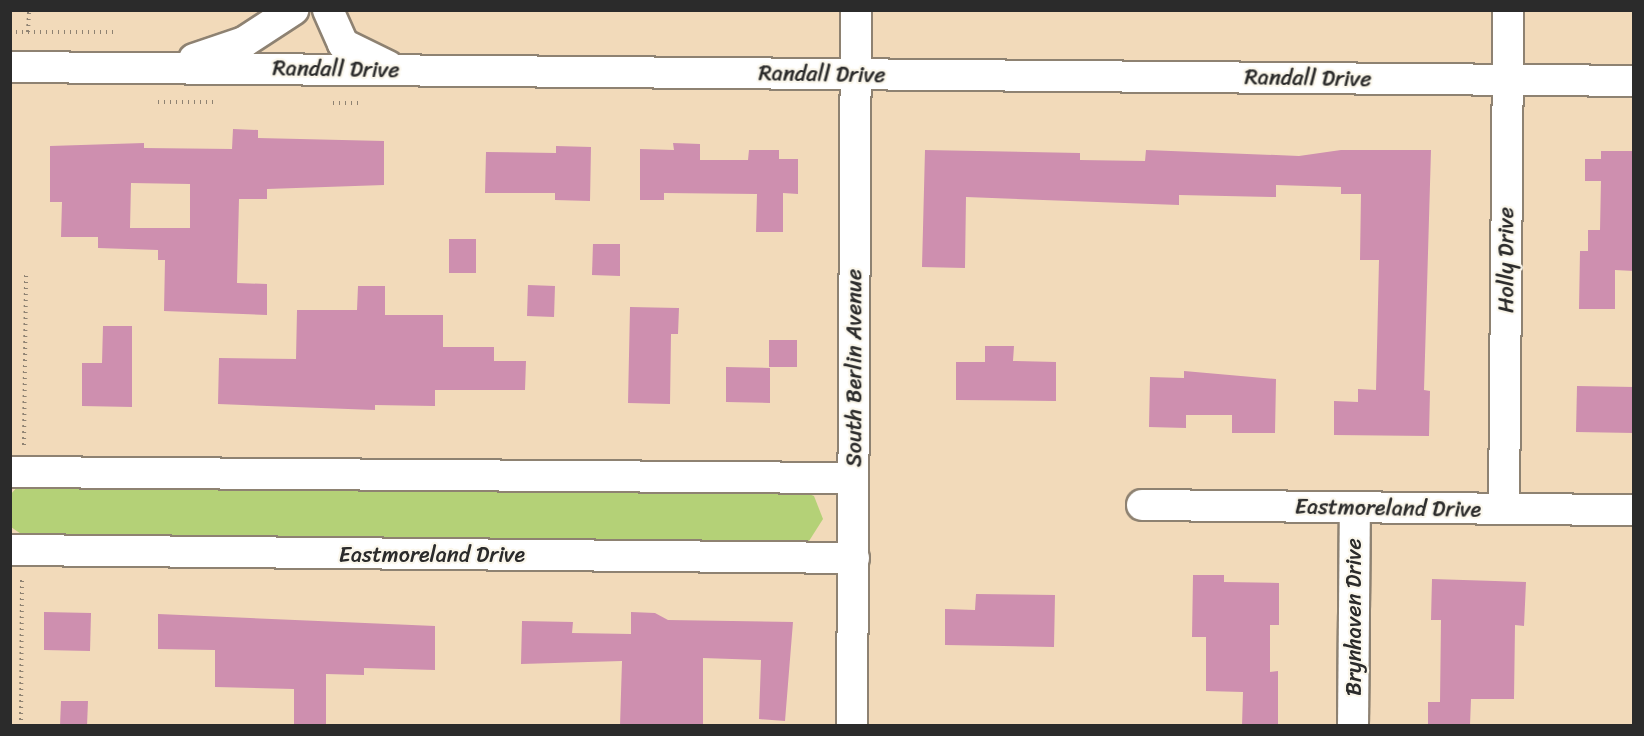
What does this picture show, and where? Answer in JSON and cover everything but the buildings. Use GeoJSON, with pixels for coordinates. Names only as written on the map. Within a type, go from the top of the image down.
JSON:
{"type":"FeatureCollection","features":[{"type":"Feature","properties":{"kind":"street"},"geometry":{"type":"LineString","coordinates":[[158,68],[226,50],[293,10]]}},
{"type":"Feature","properties":{"kind":"street"},"geometry":{"type":"LineString","coordinates":[[328,10],[343,44],[399,70]]}},
{"type":"Feature","properties":{"kind":"street","name":"South Berlin Avenue"},"geometry":{"type":"LineString","coordinates":[[852,726],[856,10]]}},
{"type":"Feature","properties":{"kind":"street","name":"Holly Drive"},"geometry":{"type":"LineString","coordinates":[[1504,509],[1508,10]]}},
{"type":"Feature","properties":{"kind":"street","name":"Randall Drive"},"geometry":{"type":"LineString","coordinates":[[10,67],[1634,81]]}},
{"type":"Feature","properties":{"kind":"street"},"geometry":{"type":"LineString","coordinates":[[17,460],[853,478]]}},
{"type":"Feature","properties":{"kind":"street","name":"Eastmoreland Drive"},"geometry":{"type":"LineString","coordinates":[[1142,505],[1634,510]]}},
{"type":"Feature","properties":{"kind":"street","name":"Brynhaven Drive"},"geometry":{"type":"LineString","coordinates":[[1353,726],[1355,508]]}},
{"type":"Feature","properties":{"kind":"street","name":"Eastmoreland Drive"},"geometry":{"type":"LineString","coordinates":[[16,561],[854,558]]}},
{"type":"Feature","properties":{"kind":"path"},"geometry":{"type":"LineString","coordinates":[[28,32],[29,10]]}},
{"type":"Feature","properties":{"kind":"path"},"geometry":{"type":"LineString","coordinates":[[10,32],[113,32]]}},
{"type":"Feature","properties":{"kind":"path"},"geometry":{"type":"LineString","coordinates":[[158,102],[218,102]]}},
{"type":"Feature","properties":{"kind":"path"},"geometry":{"type":"LineString","coordinates":[[333,103],[358,103]]}},
{"type":"Feature","properties":{"kind":"path"},"geometry":{"type":"LineString","coordinates":[[17,460],[26,275]]}},
{"type":"Feature","properties":{"kind":"path"},"geometry":{"type":"LineString","coordinates":[[16,561],[21,726]]}},
{"type":"Feature","properties":{"kind":"green space"},"geometry":{"type":"Polygon","coordinates":[[[19,485],[799,490],[814,496],[823,519],[809,541],[794,544],[24,536],[11,527],[10,495],[19,485]]]}}]}
